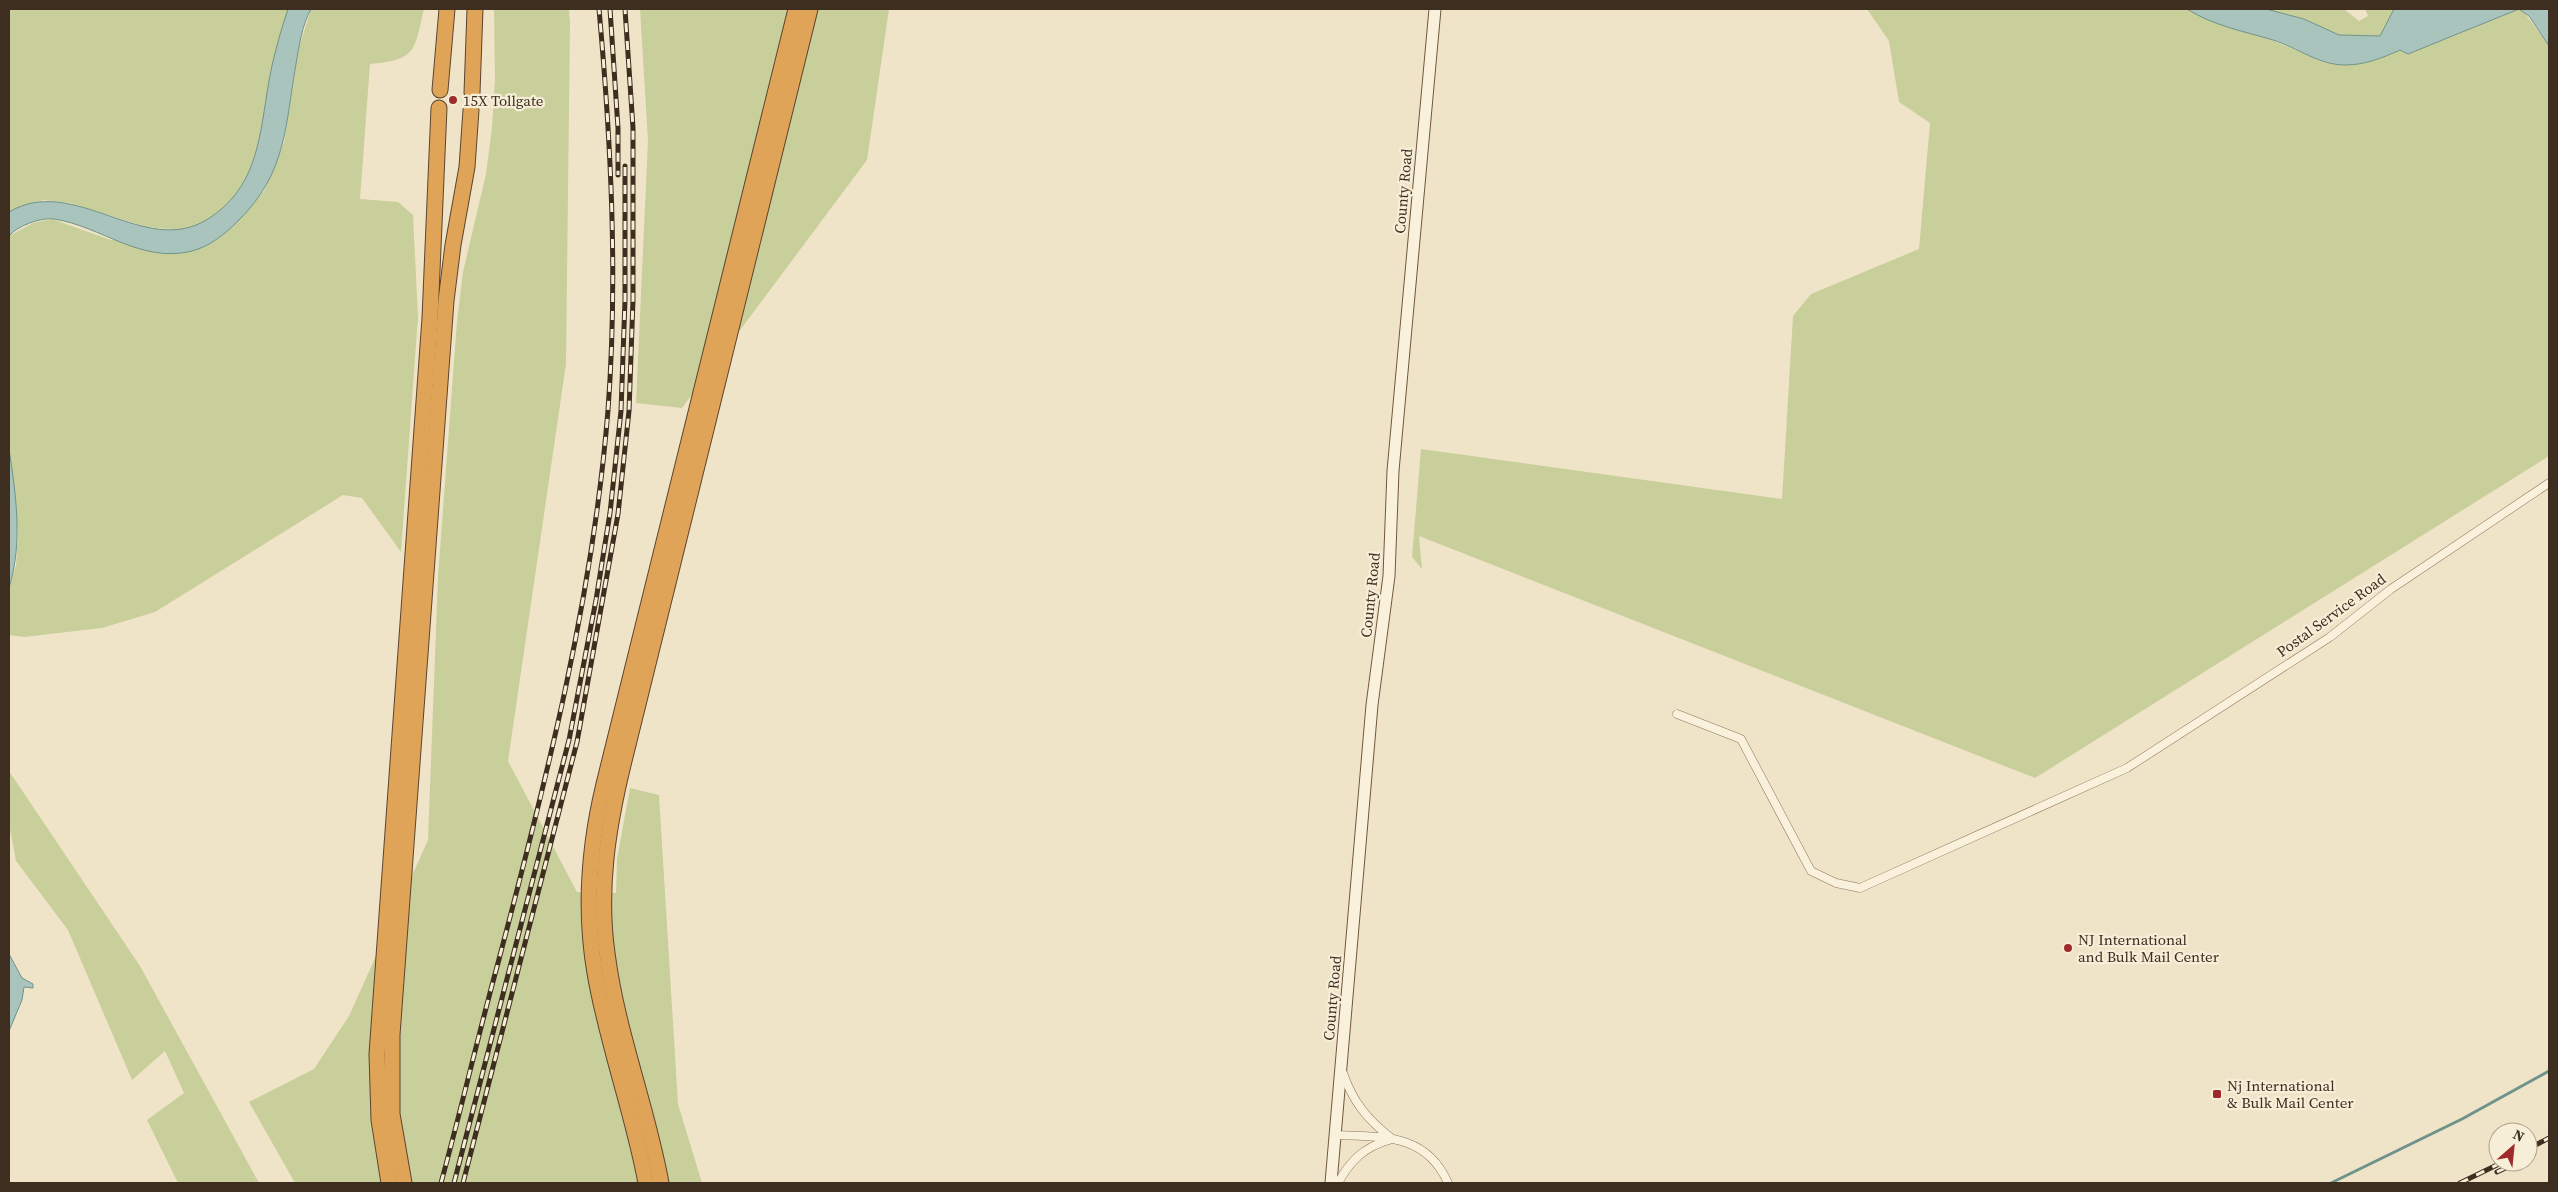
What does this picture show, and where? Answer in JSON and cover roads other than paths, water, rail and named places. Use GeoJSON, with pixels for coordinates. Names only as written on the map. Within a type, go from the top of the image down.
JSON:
{"type":"FeatureCollection","features":[{"type":"Feature","properties":{"kind":"highway"},"geometry":{"type":"LineString","coordinates":[[440,90],[446,9]]}},
{"type":"Feature","properties":{"kind":"highway"},"geometry":{"type":"LineString","coordinates":[[472,93],[475,9]]}},
{"type":"Feature","properties":{"kind":"highway"},"geometry":{"type":"LineString","coordinates":[[646,1183],[596,981],[590,925],[596,877],[601,794],[796,9]]}},
{"type":"Feature","properties":{"kind":"highway"},"geometry":{"type":"LineString","coordinates":[[661,1183],[612,985],[596,877],[810,9]]}},
{"type":"Feature","properties":{"kind":"highway"},"geometry":{"type":"LineString","coordinates":[[404,1183],[392,1114],[391,1054],[420,559],[439,108]]}},
{"type":"Feature","properties":{"kind":"highway"},"geometry":{"type":"LineString","coordinates":[[390,1183],[379,1120],[376,1054],[420,559],[447,294],[467,167],[471,110]]}},
{"type":"Feature","properties":{"kind":"main road","name":"County Road"},"geometry":{"type":"LineString","coordinates":[[1331,1183],[1372,705],[1389,576],[1393,471],[1435,9]]}},
{"type":"Feature","properties":{"kind":"street","name":"Postal Service Road"},"geometry":{"type":"LineString","coordinates":[[1677,714],[1741,739],[1811,871],[1836,883],[1860,888],[2127,768],[2330,637],[2391,589],[2549,483]]}},
{"type":"Feature","properties":{"kind":"street"},"geometry":{"type":"LineString","coordinates":[[1341,1069],[1358,1107],[1368,1119],[1393,1139]]}},
{"type":"Feature","properties":{"kind":"street"},"geometry":{"type":"LineString","coordinates":[[1336,1135],[1393,1139],[1409,1143],[1426,1152],[1440,1168],[1448,1183]]}},
{"type":"Feature","properties":{"kind":"street"},"geometry":{"type":"LineString","coordinates":[[1338,1183],[1352,1163],[1365,1150],[1393,1139]]}},
{"type":"Feature","properties":{"kind":"water"},"geometry":{"type":"Polygon","coordinates":[[[288,9],[311,9],[305,22],[300,43],[286,128],[281,147],[267,184],[255,202],[223,234],[199,249],[173,254],[138,248],[71,223],[54,219],[43,219],[30,223],[9,236],[9,212],[34,203],[59,202],[134,224],[159,229],[184,229],[208,219],[224,207],[236,194],[252,164],[261,130],[273,61],[288,9]]]}},
{"type":"Feature","properties":{"kind":"water"},"geometry":{"type":"Polygon","coordinates":[[[2187,9],[2266,9],[2304,19],[2339,35],[2380,36],[2394,9],[2519,9],[2408,54],[2400,50],[2366,62],[2345,65],[2326,62],[2282,43],[2218,24],[2187,9]]]}},
{"type":"Feature","properties":{"kind":"water"},"geometry":{"type":"Polygon","coordinates":[[[2519,9],[2549,9],[2549,46],[2529,16],[2519,9]]]}},
{"type":"Feature","properties":{"kind":"water"},"geometry":{"type":"Polygon","coordinates":[[[9,449],[16,502],[17,536],[16,553],[9,588],[9,449]]]}},
{"type":"Feature","properties":{"kind":"water"},"geometry":{"type":"Polygon","coordinates":[[[9,954],[22,978],[33,984],[33,988],[24,987],[22,1000],[9,1031],[9,954]]]}},
{"type":"Feature","properties":{"kind":"waterway"},"geometry":{"type":"LineString","coordinates":[[2331,1183],[2462,1119],[2549,1071]]}},
{"type":"Feature","properties":{"kind":"railway"},"geometry":{"type":"LineString","coordinates":[[441,1183],[550,758],[579,620],[601,480],[611,360],[613,259],[610,159],[599,9]]}},
{"type":"Feature","properties":{"kind":"railway"},"geometry":{"type":"LineString","coordinates":[[610,9],[618,128],[618,175]]}},
{"type":"Feature","properties":{"kind":"railway"},"geometry":{"type":"LineString","coordinates":[[463,1183],[577,742],[618,514],[629,411],[633,300],[633,128],[625,9]]}},
{"type":"Feature","properties":{"kind":"railway"},"geometry":{"type":"LineString","coordinates":[[454,1183],[569,740],[596,600],[610,513],[621,411],[625,300],[625,166]]}},
{"type":"Feature","properties":{"kind":"railway"},"geometry":{"type":"LineString","coordinates":[[2538,1144],[2549,1138]]}},
{"type":"Feature","properties":{"kind":"railway"},"geometry":{"type":"LineString","coordinates":[[2460,1183],[2488,1169]]}},
{"type":"Feature","properties":{"kind":"place","name":"15X Tollgate"},"geometry":{"type":"Point","coordinates":[453,100]}},
{"type":"Feature","properties":{"kind":"place","name":"NJ International and Bulk Mail Center"},"geometry":{"type":"Point","coordinates":[2068,948]}},
{"type":"Feature","properties":{"kind":"place","name":"Nj International & Bulk Mail Center"},"geometry":{"type":"Point","coordinates":[2217,1094]}}]}
